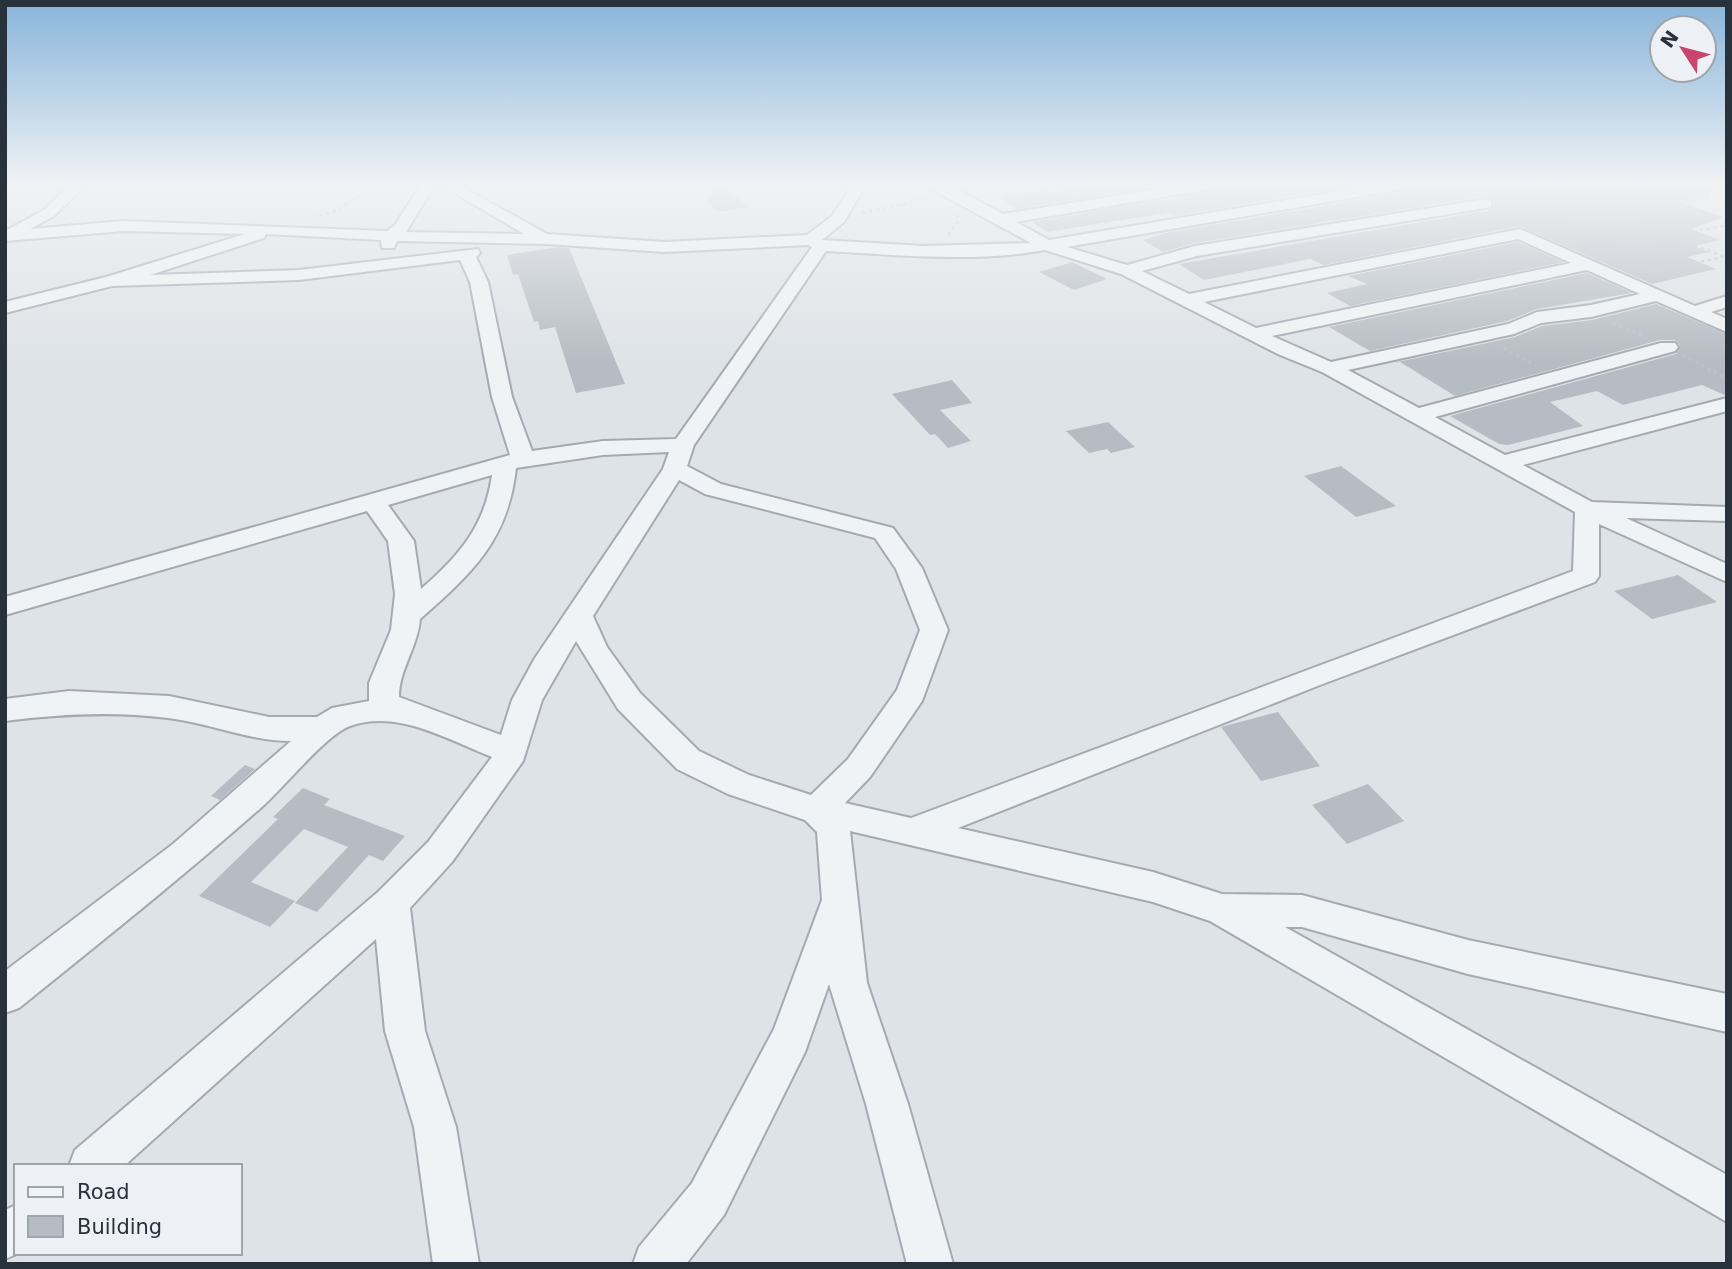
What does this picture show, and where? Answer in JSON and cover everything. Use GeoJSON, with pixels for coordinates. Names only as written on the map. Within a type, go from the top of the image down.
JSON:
{"type":"FeatureCollection","features":[{"type":"Feature","properties":{"kind":"street"},"geometry":{"type":"LineString","coordinates":[[5,308],[112,281],[227,244]]}},
{"type":"Feature","properties":{"kind":"street"},"geometry":{"type":"LineString","coordinates":[[368,268],[386,255],[388,244]]}},
{"type":"Feature","properties":{"kind":"street"},"geometry":{"type":"LineString","coordinates":[[112,281],[228,279],[368,268],[523,244]]}},
{"type":"Feature","properties":{"kind":"street"},"geometry":{"type":"LineString","coordinates":[[625,244],[664,247],[770,244]]}},
{"type":"Feature","properties":{"kind":"street"},"geometry":{"type":"LineString","coordinates":[[93,1164],[391,903],[440,852],[486,792],[512,752],[527,700],[545,665],[579,616],[815,244]]}},
{"type":"Feature","properties":{"kind":"street"},"geometry":{"type":"LineString","coordinates":[[832,244],[924,251],[1058,244]]}},
{"type":"Feature","properties":{"kind":"street"},"geometry":{"type":"LineString","coordinates":[[1045,244],[1127,270],[1329,369],[1587,509],[1727,574]]}},
{"type":"Feature","properties":{"kind":"street"},"geometry":{"type":"LineString","coordinates":[[1127,270],[1195,251],[1241,244]]}},
{"type":"Feature","properties":{"kind":"street"},"geometry":{"type":"LineString","coordinates":[[1187,300],[1468,244]]}},
{"type":"Feature","properties":{"kind":"street"},"geometry":{"type":"LineString","coordinates":[[1542,244],[1727,326]]}},
{"type":"Feature","properties":{"kind":"street"},"geometry":{"type":"LineString","coordinates":[[407,615],[459,569],[489,534],[514,461],[479,282],[466,254]]}},
{"type":"Feature","properties":{"kind":"street"},"geometry":{"type":"LineString","coordinates":[[1255,334],[1579,261]]}},
{"type":"Feature","properties":{"kind":"street"},"geometry":{"type":"LineString","coordinates":[[1329,369],[1514,328],[1537,318],[1591,311],[1656,296]]}},
{"type":"Feature","properties":{"kind":"street"},"geometry":{"type":"LineString","coordinates":[[1694,312],[1727,302]]}},
{"type":"Feature","properties":{"kind":"street"},"geometry":{"type":"LineString","coordinates":[[1415,416],[1553,376],[1642,356],[1668,347]]}},
{"type":"Feature","properties":{"kind":"street"},"geometry":{"type":"LineString","coordinates":[[1502,463],[1727,404]]}},
{"type":"Feature","properties":{"kind":"street"},"geometry":{"type":"LineString","coordinates":[[5,606],[514,461],[603,448],[679,457],[713,489],[884,533],[909,568],[934,630],[911,692],[859,768],[817,810]]}},
{"type":"Feature","properties":{"kind":"street"},"geometry":{"type":"LineString","coordinates":[[373,502],[401,541],[408,594],[405,630],[384,682],[384,709]]}},
{"type":"Feature","properties":{"kind":"street"},"geometry":{"type":"LineString","coordinates":[[1587,509],[1727,514]]}},
{"type":"Feature","properties":{"kind":"street"},"geometry":{"type":"LineString","coordinates":[[916,830],[1310,678],[1586,576],[1587,509]]}},
{"type":"Feature","properties":{"kind":"street"},"geometry":{"type":"LineString","coordinates":[[579,616],[594,650],[629,701],[688,760],[739,785],[817,810],[916,830],[1153,887],[1221,909],[1727,1200]]}},
{"type":"Feature","properties":{"kind":"street"},"geometry":{"type":"LineString","coordinates":[[5,710],[69,702],[169,707],[269,729],[322,729]]}},
{"type":"Feature","properties":{"kind":"street"},"geometry":{"type":"LineString","coordinates":[[5,995],[185,854],[274,777],[322,729],[343,716],[397,708],[512,752]]}},
{"type":"Feature","properties":{"kind":"street"},"geometry":{"type":"LineString","coordinates":[[817,810],[833,827],[848,983],[887,1104],[930,1264]]}},
{"type":"Feature","properties":{"kind":"street"},"geometry":{"type":"LineString","coordinates":[[656,1264],[708,1199],[791,1038],[840,900]]}},
{"type":"Feature","properties":{"kind":"street"},"geometry":{"type":"LineString","coordinates":[[391,903],[405,1031],[435,1127],[456,1264]]}},
{"type":"Feature","properties":{"kind":"street"},"geometry":{"type":"LineString","coordinates":[[1221,909],[1302,911],[1468,957],[1727,1013]]}},
{"type":"Feature","properties":{"kind":"path"},"geometry":{"type":"LineString","coordinates":[[924,251],[934,244]]}},
{"type":"Feature","properties":{"kind":"path"},"geometry":{"type":"LineString","coordinates":[[1579,261],[1641,244]]}},
{"type":"Feature","properties":{"kind":"path"},"geometry":{"type":"LineString","coordinates":[[1693,244],[1726,257]]}},
{"type":"Feature","properties":{"kind":"path"},"geometry":{"type":"LineString","coordinates":[[1618,279],[1726,257]]}},
{"type":"Feature","properties":{"kind":"path"},"geometry":{"type":"LineString","coordinates":[[1483,334],[1553,376]]}},
{"type":"Feature","properties":{"kind":"path"},"geometry":{"type":"LineString","coordinates":[[1668,347],[1727,379]]}},
{"type":"Feature","properties":{"kind":"building"},"geometry":{"type":"Polygon","coordinates":[[[1149,244],[1191,244],[1163,252],[1149,244]]]}},
{"type":"Feature","properties":{"kind":"building"},"geometry":{"type":"Polygon","coordinates":[[[1293,244],[1428,244],[1324,265],[1310,259],[1204,280],[1179,264],[1293,244]]]}},
{"type":"Feature","properties":{"kind":"building"},"geometry":{"type":"Polygon","coordinates":[[[1507,244],[1523,244],[1563,262],[1350,306],[1327,293],[1367,284],[1348,276],[1507,244]]]}},
{"type":"Feature","properties":{"kind":"building"},"geometry":{"type":"Polygon","coordinates":[[[1561,244],[1702,244],[1694,246],[1709,252],[1687,257],[1716,269],[1652,284],[1561,244]]]}},
{"type":"Feature","properties":{"kind":"building"},"geometry":{"type":"Polygon","coordinates":[[[558,247],[569,248],[625,384],[576,393],[555,327],[540,330],[538,321],[534,322],[518,274],[513,275],[507,255],[558,247]]]}},
{"type":"Feature","properties":{"kind":"building"},"geometry":{"type":"Polygon","coordinates":[[[1072,262],[1107,279],[1074,290],[1039,272],[1072,262]]]}},
{"type":"Feature","properties":{"kind":"building"},"geometry":{"type":"Polygon","coordinates":[[[1587,273],[1632,293],[1537,309],[1507,321],[1370,351],[1329,327],[1587,273]]]}},
{"type":"Feature","properties":{"kind":"building"},"geometry":{"type":"Polygon","coordinates":[[[1656,304],[1727,334],[1727,396],[1702,385],[1623,405],[1597,391],[1550,402],[1583,426],[1508,445],[1499,444],[1450,416],[1676,354],[1680,345],[1675,340],[1660,340],[1455,396],[1400,362],[1393,363],[1515,337],[1542,326],[1592,320],[1656,304]]]}},
{"type":"Feature","properties":{"kind":"building"},"geometry":{"type":"Polygon","coordinates":[[[952,380],[972,403],[940,410],[971,441],[948,448],[935,434],[930,435],[892,394],[952,380]]]}},
{"type":"Feature","properties":{"kind":"building"},"geometry":{"type":"Polygon","coordinates":[[[1108,422],[1135,447],[1111,453],[1107,449],[1089,453],[1066,431],[1108,422]]]}},
{"type":"Feature","properties":{"kind":"building"},"geometry":{"type":"Polygon","coordinates":[[[1341,466],[1396,506],[1356,517],[1304,476],[1341,466]]]}},
{"type":"Feature","properties":{"kind":"building"},"geometry":{"type":"Polygon","coordinates":[[[1678,575],[1717,602],[1652,619],[1614,591],[1678,575]]]}},
{"type":"Feature","properties":{"kind":"building"},"geometry":{"type":"Polygon","coordinates":[[[1278,712],[1320,766],[1261,781],[1221,727],[1278,712]]]}},
{"type":"Feature","properties":{"kind":"building"},"geometry":{"type":"Polygon","coordinates":[[[245,765],[255,769],[220,800],[211,796],[245,765]]]}},
{"type":"Feature","properties":{"kind":"building"},"geometry":{"type":"Polygon","coordinates":[[[1368,784],[1404,821],[1347,844],[1312,805],[1368,784]]]}},
{"type":"Feature","properties":{"kind":"building"},"geometry":{"type":"Polygon","coordinates":[[[303,788],[330,799],[324,805],[405,836],[383,861],[369,855],[317,912],[295,903],[348,847],[304,829],[251,882],[295,901],[270,927],[199,896],[278,819],[273,817],[303,788]]]}}]}
